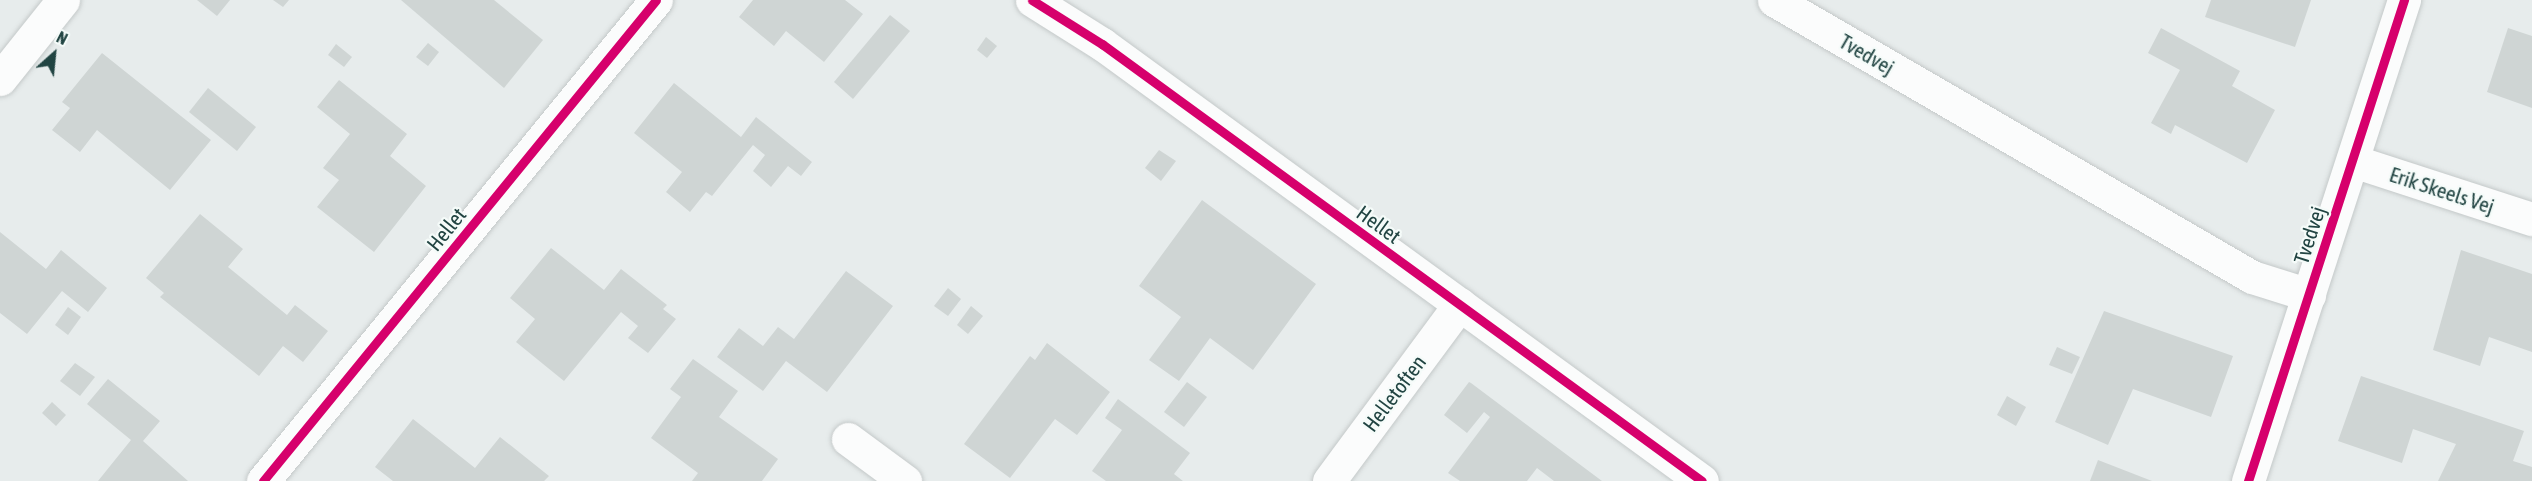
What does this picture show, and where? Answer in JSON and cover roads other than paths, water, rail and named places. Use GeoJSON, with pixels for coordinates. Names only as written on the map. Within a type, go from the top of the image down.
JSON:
{"type":"FeatureCollection","features":[{"type":"Feature","properties":{"kind":"street"},"geometry":{"type":"LineString","coordinates":[[0,79],[63,0]]}},
{"type":"Feature","properties":{"kind":"street","name":"Hellet"},"geometry":{"type":"LineString","coordinates":[[263,481],[656,0]]}},
{"type":"Feature","properties":{"kind":"street","name":"Hellet"},"geometry":{"type":"LineString","coordinates":[[1032,0],[1102,44],[1702,481]]}},
{"type":"Feature","properties":{"kind":"street","name":"Tvedvej"},"geometry":{"type":"LineString","coordinates":[[1774,0],[2252,278],[2309,295]]}},
{"type":"Feature","properties":{"kind":"street","name":"Tvedvej"},"geometry":{"type":"LineString","coordinates":[[2248,481],[2404,0]]}},
{"type":"Feature","properties":{"kind":"street","name":"Erik Skeels Vej"},"geometry":{"type":"LineString","coordinates":[[2353,160],[2532,219]]}},
{"type":"Feature","properties":{"kind":"street","name":"Helletoften"},"geometry":{"type":"LineString","coordinates":[[1329,481],[1460,304]]}},
{"type":"Feature","properties":{"kind":"street"},"geometry":{"type":"LineString","coordinates":[[848,440],[904,481]]}}]}
